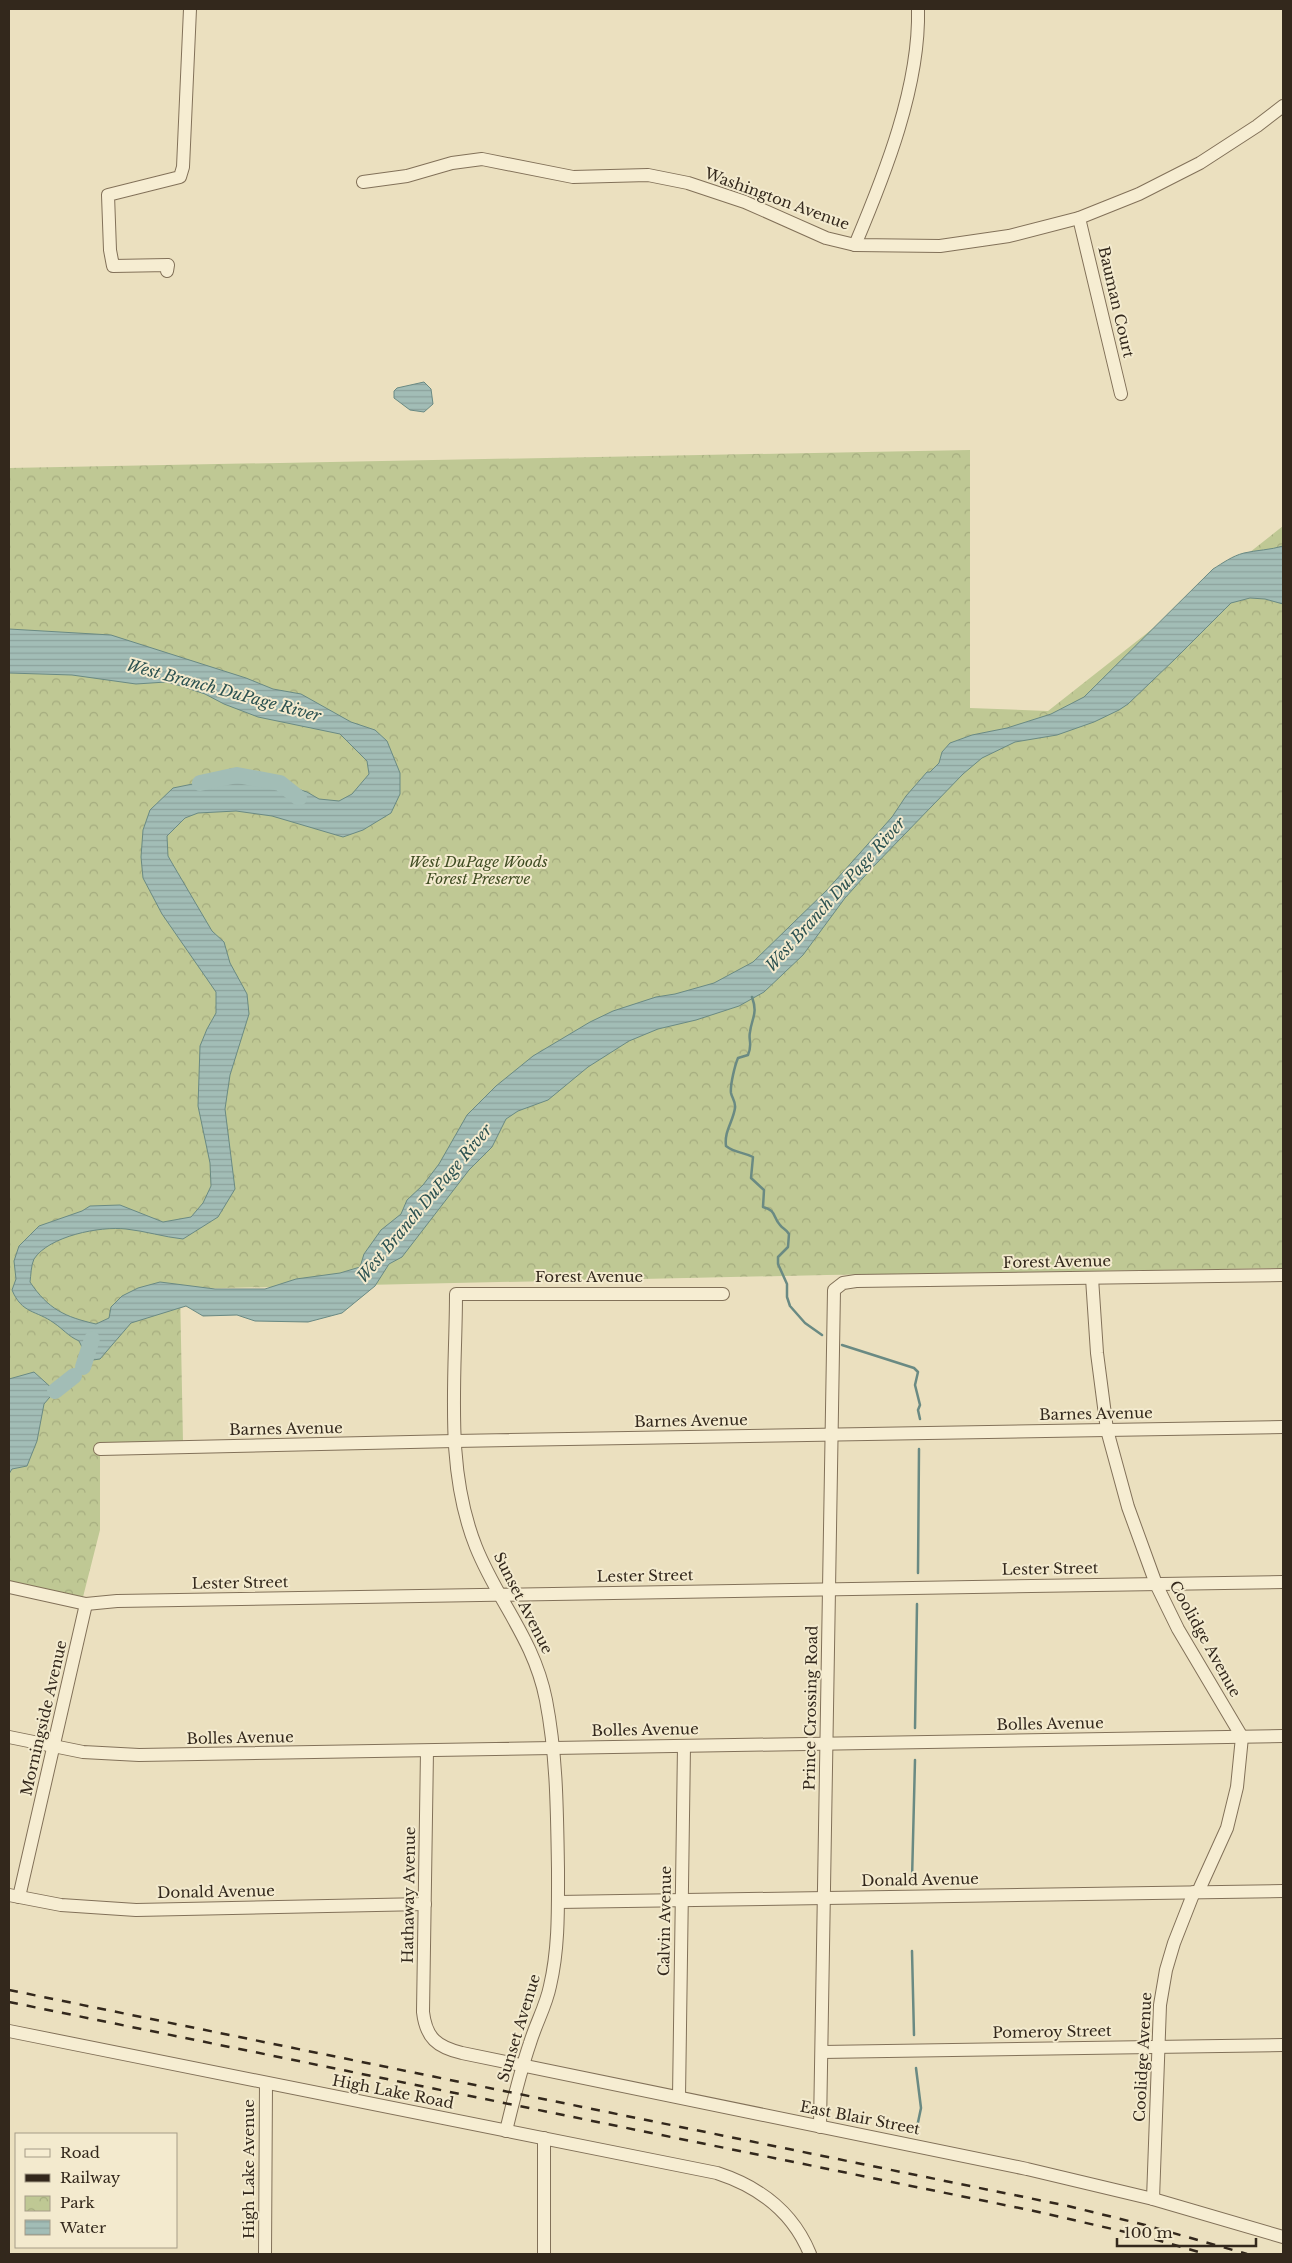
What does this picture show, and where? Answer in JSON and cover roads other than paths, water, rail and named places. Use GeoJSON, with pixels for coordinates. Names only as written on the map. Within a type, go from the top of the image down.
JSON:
{"type":"FeatureCollection","features":[{"type":"Feature","properties":{"kind":"street"},"geometry":{"type":"LineString","coordinates":[[167,271],[168,265],[113,266],[110,250],[108,195],[180,177],[183,167],[190,9]]}},
{"type":"Feature","properties":{"kind":"street"},"geometry":{"type":"LineString","coordinates":[[855,244],[873,203],[912,80],[917,53],[918,9]]}},
{"type":"Feature","properties":{"kind":"street","name":"Washington Avenue"},"geometry":{"type":"LineString","coordinates":[[363,182],[406,176],[452,164],[482,159],[573,177],[648,175],[688,183],[745,202],[826,238],[855,244],[914,247],[966,243],[1009,236],[1079,218],[1139,194],[1200,163],[1257,126],[1283,106]]}},
{"type":"Feature","properties":{"kind":"street","name":"Bauman Court"},"geometry":{"type":"LineString","coordinates":[[1079,218],[1121,394]]}},
{"type":"Feature","properties":{"kind":"street","name":"Forest Avenue"},"geometry":{"type":"LineString","coordinates":[[834,1290],[842,1283],[856,1281],[1283,1276]]}},
{"type":"Feature","properties":{"kind":"street","name":"Coolidge Avenue"},"geometry":{"type":"LineString","coordinates":[[1092,1278],[1096,1353],[1107,1430],[1128,1507],[1156,1584],[1195,1660],[1242,1737],[1240,1768],[1232,1810],[1218,1851],[1196,1892],[1174,1942],[1166,1970],[1160,2005],[1154,2199]]}},
{"type":"Feature","properties":{"kind":"street","name":"Prince Crossing Road"},"geometry":{"type":"LineString","coordinates":[[820,2127],[834,1290]]}},
{"type":"Feature","properties":{"kind":"street","name":"Forest Avenue"},"geometry":{"type":"LineString","coordinates":[[456,1294],[723,1294]]}},
{"type":"Feature","properties":{"kind":"street","name":"Sunset Avenue"},"geometry":{"type":"LineString","coordinates":[[456,1294],[456,1467],[466,1518],[486,1569],[522,1631],[539,1671],[554,1748],[558,1791],[556,1954],[550,1986],[523,2065],[506,2131]]}},
{"type":"Feature","properties":{"kind":"street","name":"Barnes Avenue"},"geometry":{"type":"LineString","coordinates":[[100,1449],[1283,1427]]}},
{"type":"Feature","properties":{"kind":"street","name":"Lester Street"},"geometry":{"type":"LineString","coordinates":[[9,1587],[86,1604],[127,1601],[501,1594],[1283,1582]]}},
{"type":"Feature","properties":{"kind":"street","name":"Morningside Avenue"},"geometry":{"type":"LineString","coordinates":[[14,1896],[54,1747],[86,1604]]}},
{"type":"Feature","properties":{"kind":"street","name":"Bolles Avenue"},"geometry":{"type":"LineString","coordinates":[[9,1737],[90,1753],[130,1755],[1283,1736]]}},
{"type":"Feature","properties":{"kind":"street","name":"Calvin Avenue"},"geometry":{"type":"LineString","coordinates":[[679,2097],[684,1746]]}},
{"type":"Feature","properties":{"kind":"street","name":"Hathaway Avenue"},"geometry":{"type":"LineString","coordinates":[[427,1751],[423,2012],[426,2030],[431,2038]]}},
{"type":"Feature","properties":{"kind":"street","name":"Donald Avenue"},"geometry":{"type":"LineString","coordinates":[[558,1902],[1283,1891]]}},
{"type":"Feature","properties":{"kind":"street","name":"Donald Avenue"},"geometry":{"type":"LineString","coordinates":[[14,1896],[61,1905],[136,1910],[425,1904]]}},
{"type":"Feature","properties":{"kind":"street","name":"High Lake Road"},"geometry":{"type":"LineString","coordinates":[[9,2030],[718,2173],[744,2183],[766,2197],[790,2220],[810,2254]]}},
{"type":"Feature","properties":{"kind":"street","name":"East Blair Street"},"geometry":{"type":"LineString","coordinates":[[431,2038],[453,2051],[1027,2169],[1154,2199],[1283,2237]]}},
{"type":"Feature","properties":{"kind":"street","name":"Pomeroy Street"},"geometry":{"type":"LineString","coordinates":[[822,2052],[1283,2045]]}},
{"type":"Feature","properties":{"kind":"street","name":"High Lake Avenue"},"geometry":{"type":"LineString","coordinates":[[265,2254],[266,2083]]}},
{"type":"Feature","properties":{"kind":"street"},"geometry":{"type":"LineString","coordinates":[[544,2138],[544,2254]]}},
{"type":"Feature","properties":{"kind":"water"},"geometry":{"type":"Polygon","coordinates":[[[424,382],[431,389],[433,404],[424,412],[410,410],[394,398],[394,391],[397,388],[424,382]]]}},
{"type":"Feature","properties":{"kind":"water"},"geometry":{"type":"Polygon","coordinates":[[[1283,546],[1283,604],[1265,599],[1250,598],[1231,603],[1128,704],[1119,710],[1094,722],[1057,735],[1015,742],[982,758],[963,774],[872,868],[845,898],[803,955],[764,992],[739,1006],[696,1020],[658,1029],[629,1041],[588,1067],[548,1100],[518,1111],[506,1119],[492,1147],[469,1170],[402,1257],[389,1264],[375,1286],[342,1313],[308,1322],[255,1321],[237,1315],[203,1316],[186,1306],[131,1323],[100,1359],[93,1360],[86,1355],[79,1341],[57,1325],[25,1308],[16,1298],[12,1290],[16,1279],[14,1261],[19,1246],[39,1226],[82,1211],[90,1206],[120,1205],[163,1222],[191,1217],[203,1203],[211,1186],[210,1163],[198,1106],[200,1046],[216,1013],[216,992],[162,914],[143,878],[141,857],[143,830],[150,810],[173,788],[222,778],[282,784],[307,792],[319,799],[339,801],[352,794],[369,774],[367,761],[340,734],[258,717],[224,704],[205,694],[181,686],[166,682],[136,684],[72,675],[9,673],[9,629],[111,635],[246,678],[273,689],[301,694],[351,722],[375,730],[387,741],[400,773],[400,794],[391,813],[363,830],[343,837],[272,816],[236,811],[198,813],[185,818],[167,836],[168,856],[212,931],[224,942],[230,963],[247,994],[249,1014],[230,1075],[225,1109],[235,1189],[218,1217],[183,1239],[126,1229],[103,1229],[76,1234],[51,1244],[41,1251],[32,1264],[30,1282],[44,1299],[58,1310],[66,1315],[96,1324],[109,1318],[111,1307],[122,1296],[138,1288],[160,1282],[215,1289],[265,1289],[296,1279],[340,1273],[360,1267],[364,1254],[381,1230],[401,1214],[407,1200],[423,1185],[439,1164],[467,1115],[496,1086],[533,1056],[590,1022],[613,1011],[656,997],[675,994],[714,983],[753,962],[827,890],[892,817],[906,796],[927,772],[930,772],[939,763],[942,752],[950,743],[972,735],[1007,728],[1051,714],[1084,697],[1213,569],[1240,554],[1283,546]]]}},
{"type":"Feature","properties":{"kind":"water"},"geometry":{"type":"Polygon","coordinates":[[[34,1372],[55,1391],[44,1404],[37,1441],[27,1466],[12,1469],[9,1474],[9,1379],[34,1372]]]}},
{"type":"Feature","properties":{"kind":"waterway","name":"West Branch DuPage River"},"geometry":{"type":"LineString","coordinates":[[200,783],[237,775],[280,783],[299,798]]}},
{"type":"Feature","properties":{"kind":"waterway"},"geometry":{"type":"LineString","coordinates":[[752,997],[755,1012],[750,1035],[750,1048],[748,1055],[738,1058],[734,1070],[731,1095],[735,1108],[727,1131],[726,1146],[753,1157],[751,1178],[764,1190],[763,1207],[772,1212],[789,1234],[788,1247],[778,1257],[778,1264],[787,1284],[787,1297],[790,1306],[805,1323],[822,1335]]}},
{"type":"Feature","properties":{"kind":"waterway"},"geometry":{"type":"LineString","coordinates":[[83,1367],[92,1339]]}},
{"type":"Feature","properties":{"kind":"waterway"},"geometry":{"type":"LineString","coordinates":[[842,1345],[914,1368],[918,1372],[915,1385],[920,1405],[918,1410],[920,1419]]}},
{"type":"Feature","properties":{"kind":"waterway"},"geometry":{"type":"LineString","coordinates":[[55,1391],[74,1376]]}},
{"type":"Feature","properties":{"kind":"waterway"},"geometry":{"type":"LineString","coordinates":[[918,1573],[919,1449]]}},
{"type":"Feature","properties":{"kind":"waterway"},"geometry":{"type":"LineString","coordinates":[[915,1728],[917,1604]]}},
{"type":"Feature","properties":{"kind":"waterway"},"geometry":{"type":"LineString","coordinates":[[912,1880],[915,1760]]}},
{"type":"Feature","properties":{"kind":"waterway"},"geometry":{"type":"LineString","coordinates":[[912,1951],[914,2035]]}},
{"type":"Feature","properties":{"kind":"waterway"},"geometry":{"type":"LineString","coordinates":[[916,2068],[921,2108],[917,2127]]}},
{"type":"Feature","properties":{"kind":"railway"},"geometry":{"type":"LineString","coordinates":[[9,1990],[1068,2206],[1145,2225],[1247,2254]]}},
{"type":"Feature","properties":{"kind":"railway"},"geometry":{"type":"LineString","coordinates":[[9,2002],[1034,2211],[1143,2236],[1206,2254]]}},
{"type":"Feature","properties":{"kind":"park label","name":"West DuPage Woods Forest Preserve"},"geometry":{"type":"Point","coordinates":[478,870]}}]}
